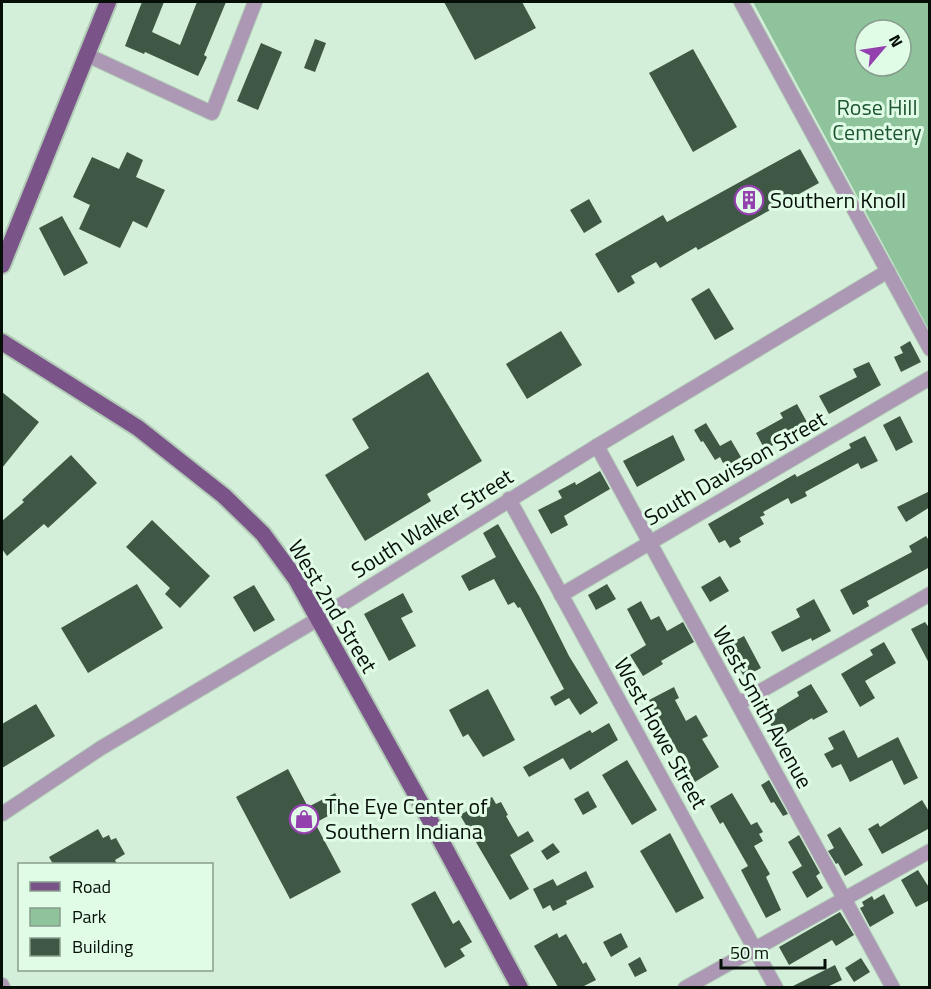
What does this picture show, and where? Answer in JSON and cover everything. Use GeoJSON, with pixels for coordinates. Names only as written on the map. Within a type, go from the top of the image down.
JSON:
{"type":"FeatureCollection","features":[{"type":"Feature","properties":{"kind":"main road"},"geometry":{"type":"LineString","coordinates":[[2,265],[108,2]]}},
{"type":"Feature","properties":{"kind":"main road","name":"West 2nd Street"},"geometry":{"type":"LineString","coordinates":[[2,342],[138,428],[224,496],[263,534],[296,579],[520,987]]}},
{"type":"Feature","properties":{"kind":"street"},"geometry":{"type":"LineString","coordinates":[[87,55],[212,113],[255,2]]}},
{"type":"Feature","properties":{"kind":"street"},"geometry":{"type":"LineString","coordinates":[[741,2],[930,349]]}},
{"type":"Feature","properties":{"kind":"street","name":"South Walker Street"},"geometry":{"type":"LineString","coordinates":[[2,814],[101,748],[318,619],[597,446],[888,271]]}},
{"type":"Feature","properties":{"kind":"street","name":"South Davisson Street"},"geometry":{"type":"LineString","coordinates":[[561,595],[930,378]]}},
{"type":"Feature","properties":{"kind":"street","name":"West Smith Avenue"},"geometry":{"type":"LineString","coordinates":[[597,446],[893,987]]}},
{"type":"Feature","properties":{"kind":"street","name":"West Howe Street"},"geometry":{"type":"LineString","coordinates":[[509,500],[776,987]]}},
{"type":"Feature","properties":{"kind":"street"},"geometry":{"type":"LineString","coordinates":[[738,704],[930,594]]}},
{"type":"Feature","properties":{"kind":"street"},"geometry":{"type":"LineString","coordinates":[[685,987],[930,851]]}},
{"type":"Feature","properties":{"kind":"green space","name":"Rose Hill Cemetery"},"geometry":{"type":"Polygon","coordinates":[[[753,2],[929,2],[929,330],[753,2]]]}},
{"type":"Feature","properties":{"kind":"building"},"geometry":{"type":"Polygon","coordinates":[[[142,2],[164,2],[152,32],[180,45],[197,2],[226,2],[204,55],[207,57],[198,76],[145,52],[144,54],[125,46],[142,2]]]}},
{"type":"Feature","properties":{"kind":"building"},"geometry":{"type":"Polygon","coordinates":[[[444,2],[522,2],[536,28],[475,60],[444,2]]]}},
{"type":"Feature","properties":{"kind":"building"},"geometry":{"type":"Polygon","coordinates":[[[315,39],[326,43],[315,72],[304,68],[315,39]]]}},
{"type":"Feature","properties":{"kind":"building"},"geometry":{"type":"Polygon","coordinates":[[[261,43],[282,52],[258,110],[237,101],[261,43]]]}},
{"type":"Feature","properties":{"kind":"building"},"geometry":{"type":"Polygon","coordinates":[[[693,49],[737,127],[693,152],[649,73],[693,49]]]}},
{"type":"Feature","properties":{"kind":"building"},"geometry":{"type":"Polygon","coordinates":[[[800,149],[819,183],[698,250],[696,247],[660,268],[656,262],[631,276],[635,283],[618,293],[595,254],[663,215],[667,222],[800,149]]]}},
{"type":"Feature","properties":{"kind":"building"},"geometry":{"type":"Polygon","coordinates":[[[127,152],[143,160],[136,177],[165,190],[147,228],[133,221],[120,248],[79,229],[90,205],[73,197],[92,157],[119,169],[127,152]]]}},
{"type":"Feature","properties":{"kind":"building"},"geometry":{"type":"Polygon","coordinates":[[[589,199],[602,222],[584,233],[570,210],[589,199]]]}},
{"type":"Feature","properties":{"kind":"building"},"geometry":{"type":"Polygon","coordinates":[[[62,216],[88,263],[64,276],[39,228],[62,216]]]}},
{"type":"Feature","properties":{"kind":"building"},"geometry":{"type":"Polygon","coordinates":[[[709,288],[734,329],[715,340],[691,299],[709,288]]]}},
{"type":"Feature","properties":{"kind":"building"},"geometry":{"type":"Polygon","coordinates":[[[561,331],[582,365],[527,399],[506,364],[561,331]]]}},
{"type":"Feature","properties":{"kind":"building"},"geometry":{"type":"Polygon","coordinates":[[[910,341],[921,362],[901,372],[894,357],[903,353],[900,347],[910,341]]]}},
{"type":"Feature","properties":{"kind":"building"},"geometry":{"type":"Polygon","coordinates":[[[869,362],[881,385],[829,414],[819,396],[857,377],[853,369],[869,362]]]}},
{"type":"Feature","properties":{"kind":"building"},"geometry":{"type":"Polygon","coordinates":[[[428,372],[482,461],[427,494],[431,501],[365,541],[325,475],[369,448],[352,419],[428,372]]]}},
{"type":"Feature","properties":{"kind":"building"},"geometry":{"type":"Polygon","coordinates":[[[2,392],[39,422],[2,468],[2,392]]]}},
{"type":"Feature","properties":{"kind":"building"},"geometry":{"type":"Polygon","coordinates":[[[797,404],[808,424],[779,439],[780,441],[765,450],[756,433],[783,418],[780,413],[797,404]]]}},
{"type":"Feature","properties":{"kind":"building"},"geometry":{"type":"Polygon","coordinates":[[[900,416],[913,442],[896,451],[883,425],[900,416]]]}},
{"type":"Feature","properties":{"kind":"building"},"geometry":{"type":"Polygon","coordinates":[[[706,423],[720,446],[731,440],[741,457],[725,467],[720,457],[715,460],[694,430],[706,423]]]}},
{"type":"Feature","properties":{"kind":"building"},"geometry":{"type":"Polygon","coordinates":[[[673,435],[685,460],[637,487],[623,461],[673,435]]]}},
{"type":"Feature","properties":{"kind":"building"},"geometry":{"type":"Polygon","coordinates":[[[865,436],[878,461],[861,469],[858,463],[805,492],[807,496],[791,504],[788,498],[763,512],[765,515],[760,517],[764,524],[739,538],[741,542],[730,548],[725,540],[719,543],[708,524],[795,474],[797,477],[851,448],[849,444],[865,436]]]}},
{"type":"Feature","properties":{"kind":"building"},"geometry":{"type":"Polygon","coordinates":[[[71,455],[97,483],[48,528],[44,524],[7,556],[2,549],[2,521],[71,455]]]}},
{"type":"Feature","properties":{"kind":"building"},"geometry":{"type":"Polygon","coordinates":[[[600,471],[610,489],[564,516],[568,525],[551,534],[538,510],[562,498],[558,491],[575,482],[576,485],[600,471]]]}},
{"type":"Feature","properties":{"kind":"building"},"geometry":{"type":"Polygon","coordinates":[[[930,491],[930,507],[906,522],[897,507],[930,491]]]}},
{"type":"Feature","properties":{"kind":"building"},"geometry":{"type":"Polygon","coordinates":[[[152,520],[210,576],[180,608],[165,594],[170,588],[126,547],[152,520]]]}},
{"type":"Feature","properties":{"kind":"building"},"geometry":{"type":"Polygon","coordinates":[[[498,524],[539,596],[569,656],[598,703],[580,715],[569,698],[555,706],[550,697],[564,689],[520,607],[518,608],[514,602],[508,605],[494,579],[469,591],[461,576],[496,557],[483,533],[498,524]]]}},
{"type":"Feature","properties":{"kind":"building"},"geometry":{"type":"Polygon","coordinates":[[[926,536],[930,542],[930,567],[867,601],[869,606],[853,615],[840,590],[912,552],[909,546],[926,536]]]}},
{"type":"Feature","properties":{"kind":"building"},"geometry":{"type":"Polygon","coordinates":[[[720,576],[729,591],[710,602],[701,587],[720,576]]]}},
{"type":"Feature","properties":{"kind":"building"},"geometry":{"type":"Polygon","coordinates":[[[137,584],[163,628],[88,673],[61,628],[137,584]]]}},
{"type":"Feature","properties":{"kind":"building"},"geometry":{"type":"Polygon","coordinates":[[[607,584],[616,599],[596,610],[588,595],[607,584]]]}},
{"type":"Feature","properties":{"kind":"building"},"geometry":{"type":"Polygon","coordinates":[[[254,585],[275,620],[254,632],[233,597],[254,585]]]}},
{"type":"Feature","properties":{"kind":"building"},"geometry":{"type":"Polygon","coordinates":[[[403,593],[413,612],[401,618],[416,646],[389,661],[364,614],[403,593]]]}},
{"type":"Feature","properties":{"kind":"building"},"geometry":{"type":"Polygon","coordinates":[[[814,599],[831,631],[782,652],[771,632],[800,617],[796,609],[814,599]]]}},
{"type":"Feature","properties":{"kind":"building"},"geometry":{"type":"Polygon","coordinates":[[[641,601],[651,620],[659,616],[667,631],[683,622],[694,642],[661,661],[663,664],[643,676],[630,655],[646,645],[627,609],[641,601]]]}},
{"type":"Feature","properties":{"kind":"building"},"geometry":{"type":"Polygon","coordinates":[[[925,622],[930,629],[930,665],[911,629],[925,622]]]}},
{"type":"Feature","properties":{"kind":"building"},"geometry":{"type":"Polygon","coordinates":[[[744,636],[761,668],[744,677],[727,645],[744,636]]]}},
{"type":"Feature","properties":{"kind":"building"},"geometry":{"type":"Polygon","coordinates":[[[884,642],[896,663],[865,681],[875,698],[860,707],[841,674],[873,655],[870,650],[884,642]]]}},
{"type":"Feature","properties":{"kind":"building"},"geometry":{"type":"Polygon","coordinates":[[[811,684],[828,712],[813,720],[812,718],[778,738],[766,716],[799,696],[797,692],[811,684]]]}},
{"type":"Feature","properties":{"kind":"building"},"geometry":{"type":"Polygon","coordinates":[[[674,687],[679,698],[675,700],[686,721],[696,715],[708,736],[702,739],[719,767],[695,782],[649,700],[674,687]]]}},
{"type":"Feature","properties":{"kind":"building"},"geometry":{"type":"Polygon","coordinates":[[[488,689],[515,740],[483,757],[468,734],[463,737],[449,710],[488,689]]]}},
{"type":"Feature","properties":{"kind":"building"},"geometry":{"type":"Polygon","coordinates":[[[36,704],[55,736],[2,768],[2,724],[36,704]]]}},
{"type":"Feature","properties":{"kind":"building"},"geometry":{"type":"Polygon","coordinates":[[[609,723],[618,740],[570,770],[563,758],[529,777],[523,767],[590,730],[592,733],[609,723]]]}},
{"type":"Feature","properties":{"kind":"building"},"geometry":{"type":"Polygon","coordinates":[[[844,730],[858,758],[898,737],[918,778],[904,785],[892,760],[850,782],[841,764],[832,768],[824,754],[834,749],[828,738],[844,730]]]}},
{"type":"Feature","properties":{"kind":"building"},"geometry":{"type":"Polygon","coordinates":[[[627,760],[657,810],[632,825],[602,775],[627,760]]]}},
{"type":"Feature","properties":{"kind":"building"},"geometry":{"type":"Polygon","coordinates":[[[288,769],[308,807],[335,793],[343,808],[315,823],[341,872],[290,899],[236,797],[288,769]]]}},
{"type":"Feature","properties":{"kind":"building"},"geometry":{"type":"Polygon","coordinates":[[[769,780],[788,814],[783,816],[774,802],[771,803],[761,785],[769,780]]]}},
{"type":"Feature","properties":{"kind":"building"},"geometry":{"type":"Polygon","coordinates":[[[588,791],[597,807],[583,815],[574,799],[588,791]]]}},
{"type":"Feature","properties":{"kind":"building"},"geometry":{"type":"Polygon","coordinates":[[[732,793],[751,825],[757,822],[763,832],[759,834],[763,841],[754,846],[770,874],[766,877],[781,910],[766,918],[741,870],[748,866],[723,822],[720,824],[710,806],[732,793]]]}},
{"type":"Feature","properties":{"kind":"building"},"geometry":{"type":"Polygon","coordinates":[[[492,797],[496,804],[501,802],[518,837],[528,831],[534,841],[510,855],[529,889],[510,900],[460,815],[492,797]]]}},
{"type":"Feature","properties":{"kind":"building"},"geometry":{"type":"Polygon","coordinates":[[[922,800],[930,813],[930,828],[882,854],[868,829],[878,823],[880,827],[922,800]]]}},
{"type":"Feature","properties":{"kind":"building"},"geometry":{"type":"Polygon","coordinates":[[[840,827],[863,865],[845,876],[828,851],[834,848],[827,835],[840,827]]]}},
{"type":"Feature","properties":{"kind":"building"},"geometry":{"type":"Polygon","coordinates":[[[98,829],[103,838],[109,835],[111,840],[116,838],[125,854],[115,860],[116,863],[52,863],[49,857],[98,829]]]}},
{"type":"Feature","properties":{"kind":"building"},"geometry":{"type":"Polygon","coordinates":[[[670,833],[704,898],[676,913],[640,851],[670,833]]]}},
{"type":"Feature","properties":{"kind":"building"},"geometry":{"type":"Polygon","coordinates":[[[799,835],[820,873],[816,876],[823,888],[807,898],[792,872],[802,866],[788,842],[799,835]]]}},
{"type":"Feature","properties":{"kind":"building"},"geometry":{"type":"Polygon","coordinates":[[[553,843],[560,852],[547,860],[541,851],[553,843]]]}},
{"type":"Feature","properties":{"kind":"building"},"geometry":{"type":"Polygon","coordinates":[[[918,870],[930,889],[930,900],[916,907],[901,880],[918,870]]]}},
{"type":"Feature","properties":{"kind":"building"},"geometry":{"type":"Polygon","coordinates":[[[586,871],[594,887],[566,901],[567,904],[553,911],[550,905],[543,909],[533,889],[553,879],[557,886],[586,871]]]}},
{"type":"Feature","properties":{"kind":"building"},"geometry":{"type":"Polygon","coordinates":[[[435,891],[453,924],[459,920],[472,942],[460,949],[465,956],[445,968],[411,904],[435,891]]]}},
{"type":"Feature","properties":{"kind":"building"},"geometry":{"type":"Polygon","coordinates":[[[884,894],[894,913],[870,927],[860,908],[864,906],[862,902],[872,896],[874,900],[884,894]]]}},
{"type":"Feature","properties":{"kind":"building"},"geometry":{"type":"Polygon","coordinates":[[[840,912],[854,935],[836,946],[832,940],[789,965],[779,947],[840,912]]]}},
{"type":"Feature","properties":{"kind":"building"},"geometry":{"type":"Polygon","coordinates":[[[557,933],[559,938],[566,934],[583,964],[586,962],[596,980],[582,987],[558,987],[534,946],[557,933]]]}},
{"type":"Feature","properties":{"kind":"building"},"geometry":{"type":"Polygon","coordinates":[[[621,933],[628,947],[611,957],[603,942],[621,933]]]}},
{"type":"Feature","properties":{"kind":"building"},"geometry":{"type":"Polygon","coordinates":[[[640,957],[647,971],[635,977],[628,964],[640,957]]]}},
{"type":"Feature","properties":{"kind":"building"},"geometry":{"type":"Polygon","coordinates":[[[861,958],[870,972],[854,982],[845,968],[861,958]]]}},
{"type":"Feature","properties":{"kind":"building"},"geometry":{"type":"Polygon","coordinates":[[[835,965],[842,980],[827,987],[791,987],[835,965]]]}},
{"type":"Feature","properties":{"kind":"place","name":"Southern Knoll"},"geometry":{"type":"Point","coordinates":[749,200]}},
{"type":"Feature","properties":{"kind":"place","name":"The Eye Center of Southern Indiana"},"geometry":{"type":"Point","coordinates":[304,819]}}]}
